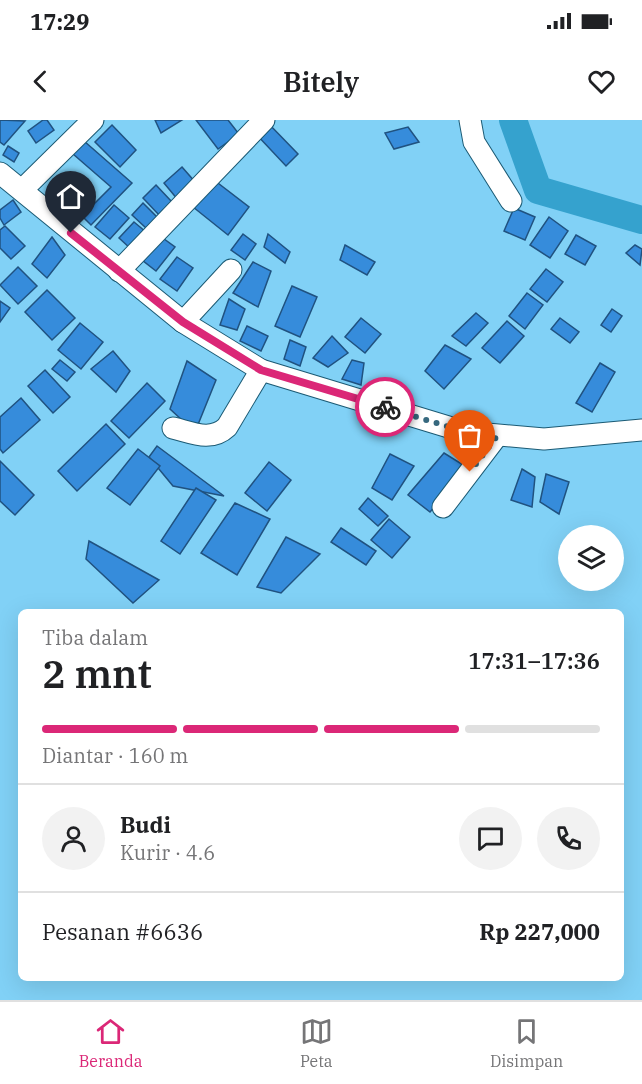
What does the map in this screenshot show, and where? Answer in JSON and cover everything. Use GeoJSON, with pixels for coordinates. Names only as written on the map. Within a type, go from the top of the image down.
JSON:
{"type":"FeatureCollection","features":[{"type":"Feature","properties":{"kind":"street"},"geometry":{"type":"LineString","coordinates":[[22,190],[93,120]]}},
{"type":"Feature","properties":{"kind":"street"},"geometry":{"type":"LineString","coordinates":[[119,271],[264,120]]}},
{"type":"Feature","properties":{"kind":"street"},"geometry":{"type":"LineString","coordinates":[[470,120],[474,142],[511,201]]}},
{"type":"Feature","properties":{"kind":"street"},"geometry":{"type":"LineString","coordinates":[[0,173],[183,322],[261,370],[465,432],[544,439],[642,430]]}},
{"type":"Feature","properties":{"kind":"street"},"geometry":{"type":"LineString","coordinates":[[183,322],[231,270]]}},
{"type":"Feature","properties":{"kind":"street"},"geometry":{"type":"LineString","coordinates":[[173,428],[209,437],[219,434],[227,428],[261,370]]}},
{"type":"Feature","properties":{"kind":"street"},"geometry":{"type":"LineString","coordinates":[[443,507],[497,436]]}},
{"type":"Feature","properties":{"kind":"building"},"geometry":{"type":"Polygon","coordinates":[[[0,120],[25,121],[4,145],[0,142],[0,120]]]}},
{"type":"Feature","properties":{"kind":"building"},"geometry":{"type":"Polygon","coordinates":[[[43,120],[47,120],[54,130],[36,143],[28,131],[43,120]]]}},
{"type":"Feature","properties":{"kind":"building"},"geometry":{"type":"Polygon","coordinates":[[[155,120],[182,120],[161,133],[155,120]]]}},
{"type":"Feature","properties":{"kind":"building"},"geometry":{"type":"Polygon","coordinates":[[[196,120],[228,120],[239,134],[218,149],[196,120]]]}},
{"type":"Feature","properties":{"kind":"building"},"geometry":{"type":"Polygon","coordinates":[[[267,122],[298,154],[286,166],[255,133],[267,122]]]}},
{"type":"Feature","properties":{"kind":"building"},"geometry":{"type":"Polygon","coordinates":[[[112,125],[136,150],[120,167],[95,142],[112,125]]]}},
{"type":"Feature","properties":{"kind":"building"},"geometry":{"type":"Polygon","coordinates":[[[408,127],[419,142],[394,149],[385,133],[408,127]]]}},
{"type":"Feature","properties":{"kind":"building"},"geometry":{"type":"Polygon","coordinates":[[[84,141],[132,183],[91,225],[82,216],[111,187],[73,154],[84,141]]]}},
{"type":"Feature","properties":{"kind":"building"},"geometry":{"type":"Polygon","coordinates":[[[8,146],[19,153],[14,162],[3,155],[8,146]]]}},
{"type":"Feature","properties":{"kind":"building"},"geometry":{"type":"Polygon","coordinates":[[[182,167],[196,183],[178,200],[164,183],[182,167]]]}},
{"type":"Feature","properties":{"kind":"building"},"geometry":{"type":"Polygon","coordinates":[[[214,180],[249,207],[228,235],[193,207],[214,180]]]}},
{"type":"Feature","properties":{"kind":"building"},"geometry":{"type":"Polygon","coordinates":[[[156,185],[172,202],[159,215],[143,198],[156,185]]]}},
{"type":"Feature","properties":{"kind":"building"},"geometry":{"type":"Polygon","coordinates":[[[13,200],[21,212],[4,225],[0,218],[0,210],[13,200]]]}},
{"type":"Feature","properties":{"kind":"building"},"geometry":{"type":"Polygon","coordinates":[[[143,203],[157,217],[146,228],[132,215],[143,203]]]}},
{"type":"Feature","properties":{"kind":"building"},"geometry":{"type":"Polygon","coordinates":[[[114,205],[129,218],[110,239],[95,227],[114,205]]]}},
{"type":"Feature","properties":{"kind":"building"},"geometry":{"type":"Polygon","coordinates":[[[514,208],[535,217],[525,240],[504,231],[514,208]]]}},
{"type":"Feature","properties":{"kind":"building"},"geometry":{"type":"Polygon","coordinates":[[[549,217],[568,231],[550,258],[530,245],[549,217]]]}},
{"type":"Feature","properties":{"kind":"building"},"geometry":{"type":"Polygon","coordinates":[[[134,222],[146,232],[131,249],[119,238],[134,222]]]}},
{"type":"Feature","properties":{"kind":"building"},"geometry":{"type":"Polygon","coordinates":[[[5,226],[25,246],[11,259],[0,248],[0,230],[5,226]]]}},
{"type":"Feature","properties":{"kind":"building"},"geometry":{"type":"Polygon","coordinates":[[[243,234],[256,244],[245,260],[231,250],[243,234]]]}},
{"type":"Feature","properties":{"kind":"building"},"geometry":{"type":"Polygon","coordinates":[[[268,234],[290,252],[285,263],[264,247],[268,234]]]}},
{"type":"Feature","properties":{"kind":"building"},"geometry":{"type":"Polygon","coordinates":[[[576,235],[596,246],[585,265],[565,254],[576,235]]]}},
{"type":"Feature","properties":{"kind":"building"},"geometry":{"type":"Polygon","coordinates":[[[160,236],[175,247],[156,271],[142,260],[160,236]]]}},
{"type":"Feature","properties":{"kind":"building"},"geometry":{"type":"Polygon","coordinates":[[[52,237],[65,255],[47,278],[32,264],[52,237]]]}},
{"type":"Feature","properties":{"kind":"building"},"geometry":{"type":"Polygon","coordinates":[[[345,245],[375,262],[367,275],[340,260],[345,245]]]}},
{"type":"Feature","properties":{"kind":"building"},"geometry":{"type":"Polygon","coordinates":[[[635,245],[642,249],[640,265],[626,253],[635,245]]]}},
{"type":"Feature","properties":{"kind":"building"},"geometry":{"type":"Polygon","coordinates":[[[177,257],[193,268],[177,291],[160,279],[177,257]]]}},
{"type":"Feature","properties":{"kind":"building"},"geometry":{"type":"Polygon","coordinates":[[[253,262],[271,271],[258,307],[233,293],[253,262]]]}},
{"type":"Feature","properties":{"kind":"building"},"geometry":{"type":"Polygon","coordinates":[[[18,267],[37,286],[18,304],[0,285],[18,267]]]}},
{"type":"Feature","properties":{"kind":"building"},"geometry":{"type":"Polygon","coordinates":[[[546,269],[563,282],[547,302],[530,289],[546,269]]]}},
{"type":"Feature","properties":{"kind":"building"},"geometry":{"type":"Polygon","coordinates":[[[292,286],[317,297],[300,337],[275,326],[292,286]]]}},
{"type":"Feature","properties":{"kind":"building"},"geometry":{"type":"Polygon","coordinates":[[[47,290],[75,318],[52,340],[25,312],[47,290]]]}},
{"type":"Feature","properties":{"kind":"building"},"geometry":{"type":"Polygon","coordinates":[[[527,293],[543,305],[525,329],[509,316],[527,293]]]}},
{"type":"Feature","properties":{"kind":"building"},"geometry":{"type":"Polygon","coordinates":[[[229,299],[245,309],[237,330],[220,325],[229,299]]]}},
{"type":"Feature","properties":{"kind":"building"},"geometry":{"type":"Polygon","coordinates":[[[0,301],[10,308],[0,322],[0,301]]]}},
{"type":"Feature","properties":{"kind":"building"},"geometry":{"type":"Polygon","coordinates":[[[612,309],[622,316],[611,332],[601,325],[612,309]]]}},
{"type":"Feature","properties":{"kind":"building"},"geometry":{"type":"Polygon","coordinates":[[[476,313],[488,323],[466,346],[452,336],[476,313]]]}},
{"type":"Feature","properties":{"kind":"building"},"geometry":{"type":"Polygon","coordinates":[[[361,318],[381,334],[365,353],[345,337],[361,318]]]}},
{"type":"Feature","properties":{"kind":"building"},"geometry":{"type":"Polygon","coordinates":[[[560,318],[579,332],[570,343],[551,329],[560,318]]]}},
{"type":"Feature","properties":{"kind":"building"},"geometry":{"type":"Polygon","coordinates":[[[507,321],[524,336],[500,363],[482,348],[507,321]]]}},
{"type":"Feature","properties":{"kind":"building"},"geometry":{"type":"Polygon","coordinates":[[[80,323],[103,342],[81,369],[58,350],[80,323]]]}},
{"type":"Feature","properties":{"kind":"building"},"geometry":{"type":"Polygon","coordinates":[[[247,326],[268,336],[261,351],[240,341],[247,326]]]}},
{"type":"Feature","properties":{"kind":"building"},"geometry":{"type":"Polygon","coordinates":[[[332,336],[348,353],[328,367],[313,358],[332,336]]]}},
{"type":"Feature","properties":{"kind":"building"},"geometry":{"type":"Polygon","coordinates":[[[290,340],[306,347],[300,366],[284,359],[290,340]]]}},
{"type":"Feature","properties":{"kind":"building"},"geometry":{"type":"Polygon","coordinates":[[[445,345],[471,359],[444,389],[425,371],[445,345]]]}},
{"type":"Feature","properties":{"kind":"building"},"geometry":{"type":"Polygon","coordinates":[[[113,351],[130,371],[116,392],[91,369],[113,351]]]}},
{"type":"Feature","properties":{"kind":"building"},"geometry":{"type":"Polygon","coordinates":[[[60,360],[75,372],[67,381],[52,369],[60,360]]]}},
{"type":"Feature","properties":{"kind":"building"},"geometry":{"type":"Polygon","coordinates":[[[352,360],[364,363],[361,385],[342,379],[352,360]]]}},
{"type":"Feature","properties":{"kind":"building"},"geometry":{"type":"Polygon","coordinates":[[[187,361],[216,380],[195,432],[170,409],[187,361]]]}},
{"type":"Feature","properties":{"kind":"building"},"geometry":{"type":"Polygon","coordinates":[[[600,363],[615,372],[592,412],[576,403],[600,363]]]}},
{"type":"Feature","properties":{"kind":"building"},"geometry":{"type":"Polygon","coordinates":[[[45,370],[70,397],[53,413],[28,386],[45,370]]]}},
{"type":"Feature","properties":{"kind":"building"},"geometry":{"type":"Polygon","coordinates":[[[147,383],[165,401],[129,438],[111,421],[147,383]]]}},
{"type":"Feature","properties":{"kind":"building"},"geometry":{"type":"Polygon","coordinates":[[[21,398],[40,420],[3,453],[0,449],[0,417],[21,398]]]}},
{"type":"Feature","properties":{"kind":"building"},"geometry":{"type":"Polygon","coordinates":[[[106,424],[125,444],[77,491],[58,471],[106,424]]]}},
{"type":"Feature","properties":{"kind":"building"},"geometry":{"type":"Polygon","coordinates":[[[157,446],[224,496],[173,486],[149,457],[157,446]]]}},
{"type":"Feature","properties":{"kind":"building"},"geometry":{"type":"Polygon","coordinates":[[[138,449],[160,466],[130,505],[107,488],[138,449]]]}},
{"type":"Feature","properties":{"kind":"building"},"geometry":{"type":"Polygon","coordinates":[[[444,453],[468,468],[430,512],[408,495],[444,453]]]}},
{"type":"Feature","properties":{"kind":"building"},"geometry":{"type":"Polygon","coordinates":[[[390,454],[414,466],[392,500],[372,488],[390,454]]]}},
{"type":"Feature","properties":{"kind":"building"},"geometry":{"type":"Polygon","coordinates":[[[0,461],[34,495],[15,515],[0,501],[0,461]]]}},
{"type":"Feature","properties":{"kind":"building"},"geometry":{"type":"Polygon","coordinates":[[[269,462],[291,480],[267,511],[245,493],[269,462]]]}},
{"type":"Feature","properties":{"kind":"building"},"geometry":{"type":"Polygon","coordinates":[[[522,469],[535,477],[532,507],[511,500],[522,469]]]}},
{"type":"Feature","properties":{"kind":"building"},"geometry":{"type":"Polygon","coordinates":[[[546,474],[569,482],[559,514],[540,502],[546,474]]]}},
{"type":"Feature","properties":{"kind":"building"},"geometry":{"type":"Polygon","coordinates":[[[196,488],[216,500],[180,554],[161,541],[196,488]]]}},
{"type":"Feature","properties":{"kind":"building"},"geometry":{"type":"Polygon","coordinates":[[[368,498],[388,516],[378,526],[359,509],[368,498]]]}},
{"type":"Feature","properties":{"kind":"building"},"geometry":{"type":"Polygon","coordinates":[[[235,503],[270,519],[237,575],[201,553],[235,503]]]}},
{"type":"Feature","properties":{"kind":"building"},"geometry":{"type":"Polygon","coordinates":[[[389,519],[410,537],[392,558],[371,540],[389,519]]]}},
{"type":"Feature","properties":{"kind":"building"},"geometry":{"type":"Polygon","coordinates":[[[341,528],[376,551],[366,565],[331,542],[341,528]]]}},
{"type":"Feature","properties":{"kind":"building"},"geometry":{"type":"Polygon","coordinates":[[[286,537],[320,554],[281,593],[257,587],[286,537]]]}},
{"type":"Feature","properties":{"kind":"building"},"geometry":{"type":"Polygon","coordinates":[[[89,541],[159,580],[133,603],[86,559],[89,541]]]}},
{"type":"Feature","properties":{"kind":"waterway"},"geometry":{"type":"LineString","coordinates":[[513,120],[538,190],[642,220]]}},
{"type":"Feature","properties":{"kind":"way so far"},"geometry":{"type":"LineString","coordinates":[[385,407],[465,432],[497,436],[470,472]]}},
{"type":"Feature","properties":{"kind":"route"},"geometry":{"type":"LineString","coordinates":[[71,233],[183,322],[261,370],[385,407]]}}]}
